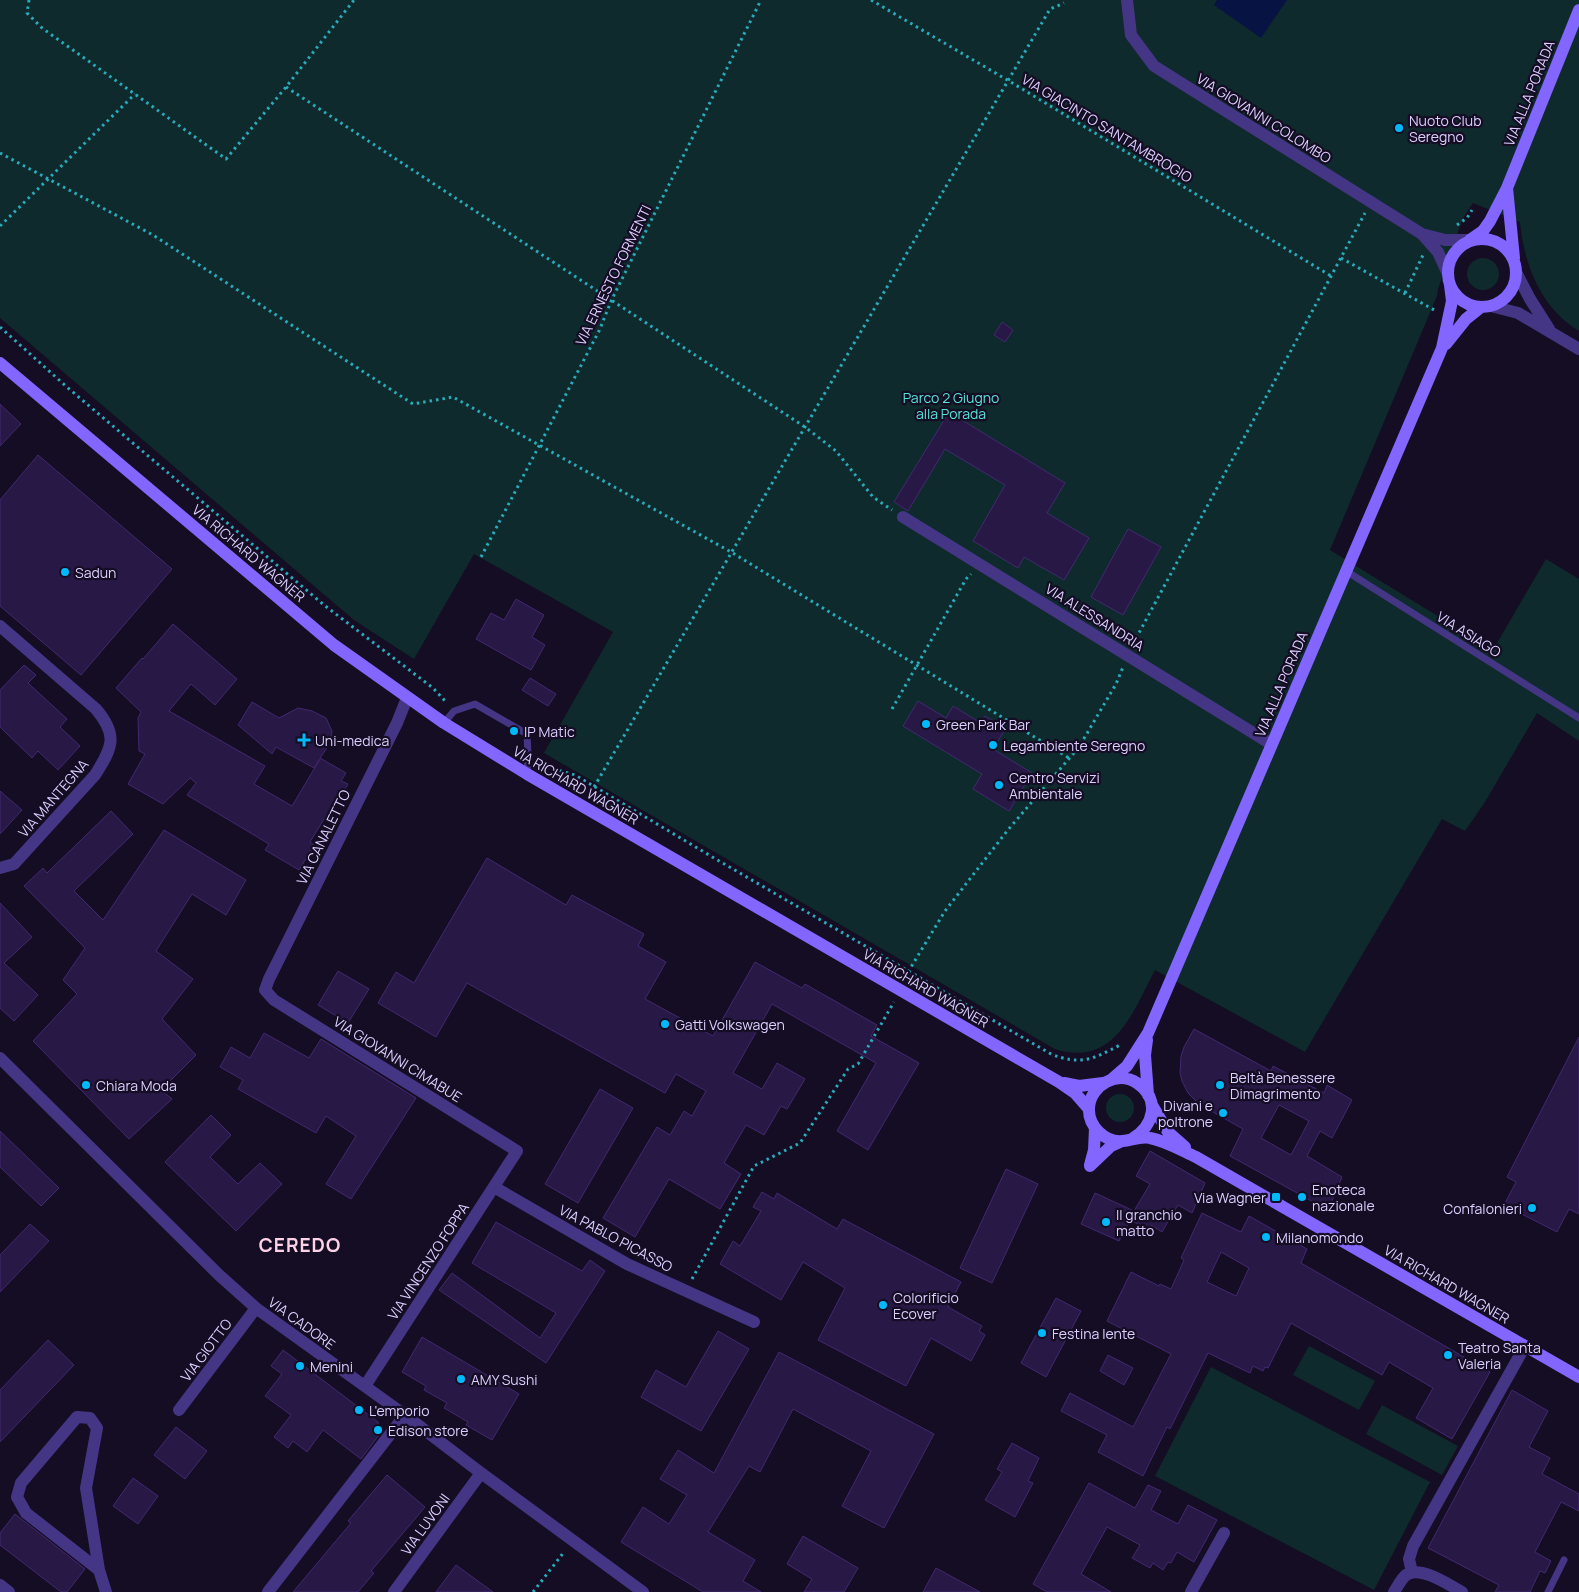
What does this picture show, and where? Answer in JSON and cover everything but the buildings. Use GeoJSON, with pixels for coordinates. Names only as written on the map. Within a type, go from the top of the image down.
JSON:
{"type":"FeatureCollection","features":[{"type":"Feature","properties":{"kind":"street","name":"VIA GIOVANNI COLOMBO"},"geometry":{"type":"LineString","coordinates":[[1128,0],[1131,35],[1154,66],[1422,234],[1445,240],[1470,240]]}},
{"type":"Feature","properties":{"kind":"street","name":"VIA ALLA PORADA"},"geometry":{"type":"LineString","coordinates":[[1470,240],[1482,231],[1490,220],[1507,188],[1579,10]]}},
{"type":"Feature","properties":{"kind":"street","name":"VIA ALLA PORADA"},"geometry":{"type":"LineString","coordinates":[[1507,188],[1514,258]]}},
{"type":"Feature","properties":{"kind":"street","name":"VIA GIOVANNI COLOMBO"},"geometry":{"type":"LineString","coordinates":[[1422,234],[1438,252],[1449,280]]}},
{"type":"Feature","properties":{"kind":"street"},"geometry":{"type":"LineString","coordinates":[[1550,331],[1533,305],[1517,274],[1514,258],[1509,251],[1496,241],[1480,238],[1470,240],[1461,245],[1449,263],[1449,280],[1456,295],[1472,305],[1518,313],[1579,349]]}},
{"type":"Feature","properties":{"kind":"street"},"geometry":{"type":"LineString","coordinates":[[1486,307],[1500,302],[1507,297],[1516,282],[1517,274]]}},
{"type":"Feature","properties":{"kind":"street","name":"VIA ALLA PORADA"},"geometry":{"type":"LineString","coordinates":[[1108,1081],[1128,1066],[1148,1033],[1442,348],[1452,301],[1449,280]]}},
{"type":"Feature","properties":{"kind":"street","name":"VIA ALLA PORADA"},"geometry":{"type":"LineString","coordinates":[[1442,348],[1466,319],[1486,307]]}},
{"type":"Feature","properties":{"kind":"street","name":"VIA RICHARD WAGNER"},"geometry":{"type":"LineString","coordinates":[[0,363],[334,645],[407,698],[527,774],[1060,1082],[1075,1093],[1089,1109]]}},
{"type":"Feature","properties":{"kind":"street","name":"VIA ALESSANDRIA"},"geometry":{"type":"LineString","coordinates":[[903,517],[1271,744]]}},
{"type":"Feature","properties":{"kind":"street","name":"VIA MANTEGNA"},"geometry":{"type":"LineString","coordinates":[[0,626],[96,708],[105,720],[111,733],[110,745],[95,775],[14,864],[0,868]]}},
{"type":"Feature","properties":{"kind":"street","name":"VIA CANALETTO"},"geometry":{"type":"LineString","coordinates":[[265,990],[407,698]]}},
{"type":"Feature","properties":{"kind":"street","name":"VIA GIOVANNI CIMABUE"},"geometry":{"type":"LineString","coordinates":[[265,990],[274,1000],[517,1151]]}},
{"type":"Feature","properties":{"kind":"street","name":"VIA ALLA PORADA"},"geometry":{"type":"LineString","coordinates":[[1148,1033],[1145,1055],[1150,1100]]}},
{"type":"Feature","properties":{"kind":"street","name":"VIA CADORE"},"geometry":{"type":"LineString","coordinates":[[0,1058],[204,1262],[256,1308],[405,1415],[643,1592]]}},
{"type":"Feature","properties":{"kind":"street"},"geometry":{"type":"LineString","coordinates":[[1095,1128],[1094,1150],[1090,1166],[1111,1146],[1127,1140],[1141,1133],[1148,1125],[1152,1115],[1150,1100],[1142,1086],[1133,1080],[1123,1078],[1108,1081],[1093,1094],[1089,1109],[1090,1119],[1095,1128],[1103,1135],[1112,1140],[1127,1140]]}},
{"type":"Feature","properties":{"kind":"street","name":"VIA RICHARD WAGNER"},"geometry":{"type":"LineString","coordinates":[[1060,1082],[1079,1086],[1108,1081]]}},
{"type":"Feature","properties":{"kind":"street","name":"VIA RICHARD WAGNER"},"geometry":{"type":"LineString","coordinates":[[1150,1100],[1168,1132],[1196,1157]]}},
{"type":"Feature","properties":{"kind":"street","name":"VIA RICHARD WAGNER"},"geometry":{"type":"LineString","coordinates":[[1127,1140],[1148,1138],[1164,1142],[1196,1157],[1579,1377]]}},
{"type":"Feature","properties":{"kind":"street","name":"VIA VINCENZO FOPPA"},"geometry":{"type":"LineString","coordinates":[[365,1386],[517,1151]]}},
{"type":"Feature","properties":{"kind":"street","name":"VIA PABLO PICASSO"},"geometry":{"type":"LineString","coordinates":[[494,1187],[627,1264],[754,1322]]}},
{"type":"Feature","properties":{"kind":"street","name":"VIA GIOTTO"},"geometry":{"type":"LineString","coordinates":[[179,1410],[256,1308]]}},
{"type":"Feature","properties":{"kind":"street"},"geometry":{"type":"LineString","coordinates":[[1412,1572],[1409,1559],[1413,1546],[1525,1346]]}},
{"type":"Feature","properties":{"kind":"street"},"geometry":{"type":"LineString","coordinates":[[268,1592],[405,1415]]}},
{"type":"Feature","properties":{"kind":"street"},"geometry":{"type":"LineString","coordinates":[[98,1570],[26,1513],[18,1497],[21,1483],[77,1417],[90,1418],[97,1428],[86,1488],[98,1570],[106,1592]]}},
{"type":"Feature","properties":{"kind":"street","name":"VIA LUVONI"},"geometry":{"type":"LineString","coordinates":[[394,1592],[481,1473]]}},
{"type":"Feature","properties":{"kind":"street"},"geometry":{"type":"LineString","coordinates":[[1191,1592],[1224,1533]]}},
{"type":"Feature","properties":{"kind":"street"},"geometry":{"type":"LineString","coordinates":[[1394,1592],[1405,1576],[1412,1572],[1428,1575],[1462,1592]]}},
{"type":"Feature","properties":{"kind":"street"},"geometry":{"type":"LineString","coordinates":[[0,1585],[9,1592]]}},
{"type":"Feature","properties":{"kind":"lane","name":"VIA ASIAGO"},"geometry":{"type":"LineString","coordinates":[[1346,571],[1579,718]]}},
{"type":"Feature","properties":{"kind":"lane"},"geometry":{"type":"LineString","coordinates":[[444,723],[454,711],[475,704],[527,734],[527,774]]}},
{"type":"Feature","properties":{"kind":"lane"},"geometry":{"type":"LineString","coordinates":[[1548,1592],[1564,1560]]}},
{"type":"Feature","properties":{"kind":"path"},"geometry":{"type":"LineString","coordinates":[[29,0],[27,14],[31,18],[226,159],[286,87],[354,0]]}},
{"type":"Feature","properties":{"kind":"path","name":"VIA ERNESTO FORMENTI"},"geometry":{"type":"LineString","coordinates":[[481,557],[599,331],[612,299],[761,0]]}},
{"type":"Feature","properties":{"kind":"path","name":"VIA GIACINTO SANTAMBROGIO"},"geometry":{"type":"LineString","coordinates":[[871,0],[1009,81],[1331,276],[1341,258]]}},
{"type":"Feature","properties":{"kind":"path"},"geometry":{"type":"LineString","coordinates":[[594,788],[1050,9],[1064,3]]}},
{"type":"Feature","properties":{"kind":"path"},"geometry":{"type":"LineString","coordinates":[[286,87],[806,427],[836,452],[873,498],[903,517]]}},
{"type":"Feature","properties":{"kind":"path"},"geometry":{"type":"LineString","coordinates":[[0,226],[135,94]]}},
{"type":"Feature","properties":{"kind":"path"},"geometry":{"type":"LineString","coordinates":[[0,153],[153,235],[414,404],[453,397],[731,552],[1069,758]]}},
{"type":"Feature","properties":{"kind":"path"},"geometry":{"type":"LineString","coordinates":[[1370,203],[1341,258],[1439,313]]}},
{"type":"Feature","properties":{"kind":"path"},"geometry":{"type":"LineString","coordinates":[[1450,227],[1458,225],[1467,218],[1472,210]]}},
{"type":"Feature","properties":{"kind":"path"},"geometry":{"type":"LineString","coordinates":[[1404,293],[1425,253]]}},
{"type":"Feature","properties":{"kind":"path"},"geometry":{"type":"LineString","coordinates":[[892,709],[966,579],[979,564]]}},
{"type":"Feature","properties":{"kind":"path"},"geometry":{"type":"LineString","coordinates":[[686,1291],[754,1166],[800,1143],[848,1069],[858,1064],[900,991]]}},
{"type":"Feature","properties":{"kind":"path"},"geometry":{"type":"LineString","coordinates":[[533,1592],[564,1551]]}},
{"type":"Feature","properties":{"kind":"green space","name":"Parco 2 Giugno alla Porada"},"geometry":{"type":"Polygon","coordinates":[[[0,0],[1579,0],[1579,331],[1554,310],[1537,284],[1530,269],[1520,222],[1473,203],[1463,218],[1437,296],[1330,550],[1493,650],[1546,559],[1579,579],[1579,741],[1537,713],[1485,802],[1465,831],[1442,819],[1305,1052],[1155,970],[1129,1018],[1119,1032],[1107,1043],[1092,1051],[1075,1053],[1055,1049],[544,753],[613,632],[474,554],[414,659],[354,620],[0,318],[0,0]]]}},
{"type":"Feature","properties":{"kind":"green space"},"geometry":{"type":"Polygon","coordinates":[[[1483,258],[1489,259],[1494,263],[1498,268],[1498,280],[1494,285],[1489,289],[1483,290],[1477,289],[1472,285],[1468,280],[1467,274],[1468,268],[1472,263],[1477,259],[1483,258]]]}},
{"type":"Feature","properties":{"kind":"green space"},"geometry":{"type":"Polygon","coordinates":[[[1120,1094],[1130,1098],[1134,1108],[1130,1118],[1120,1122],[1110,1118],[1106,1108],[1110,1098],[1120,1094]]]}},
{"type":"Feature","properties":{"kind":"green space"},"geometry":{"type":"Polygon","coordinates":[[[1309,1346],[1375,1381],[1359,1410],[1293,1375],[1309,1346]]]}},
{"type":"Feature","properties":{"kind":"green space"},"geometry":{"type":"Polygon","coordinates":[[[1211,1367],[1430,1482],[1374,1590],[1155,1476],[1211,1367]]]}},
{"type":"Feature","properties":{"kind":"green space"},"geometry":{"type":"Polygon","coordinates":[[[1382,1405],[1458,1446],[1442,1475],[1366,1434],[1382,1405]]]}},
{"type":"Feature","properties":{"kind":"shaded area"},"geometry":{"type":"Polygon","coordinates":[[[1217,0],[1287,0],[1261,38],[1214,5],[1217,0]]]}},
{"type":"Feature","properties":{"kind":"place","name":"Nuoto Club Seregno"},"geometry":{"type":"Point","coordinates":[1399,128]}},
{"type":"Feature","properties":{"kind":"place","name":"Sadun"},"geometry":{"type":"Point","coordinates":[65,572]}},
{"type":"Feature","properties":{"kind":"place","name":"Green Park Bar"},"geometry":{"type":"Point","coordinates":[926,724]}},
{"type":"Feature","properties":{"kind":"place","name":"IP Matic"},"geometry":{"type":"Point","coordinates":[514,731]}},
{"type":"Feature","properties":{"kind":"place","name":"Uni-medica"},"geometry":{"type":"Point","coordinates":[304,740]}},
{"type":"Feature","properties":{"kind":"place","name":"Legambiente Seregno"},"geometry":{"type":"Point","coordinates":[993,745]}},
{"type":"Feature","properties":{"kind":"place","name":"Centro Servizi Ambientale"},"geometry":{"type":"Point","coordinates":[999,785]}},
{"type":"Feature","properties":{"kind":"place","name":"Gatti Volkswagen"},"geometry":{"type":"Point","coordinates":[665,1024]}},
{"type":"Feature","properties":{"kind":"place","name":"Chiara Moda"},"geometry":{"type":"Point","coordinates":[86,1085]}},
{"type":"Feature","properties":{"kind":"place","name":"Beltà Benessere Dimagrimento"},"geometry":{"type":"Point","coordinates":[1220,1085]}},
{"type":"Feature","properties":{"kind":"place","name":"Divani e poltrone"},"geometry":{"type":"Point","coordinates":[1223,1113]}},
{"type":"Feature","properties":{"kind":"place","name":"Via Wagner"},"geometry":{"type":"Point","coordinates":[1276,1197]}},
{"type":"Feature","properties":{"kind":"place","name":"Enoteca nazionale"},"geometry":{"type":"Point","coordinates":[1302,1197]}},
{"type":"Feature","properties":{"kind":"place","name":"Confalonieri"},"geometry":{"type":"Point","coordinates":[1532,1208]}},
{"type":"Feature","properties":{"kind":"place","name":"Il granchio matto"},"geometry":{"type":"Point","coordinates":[1106,1222]}},
{"type":"Feature","properties":{"kind":"place","name":"Milanomondo"},"geometry":{"type":"Point","coordinates":[1266,1237]}},
{"type":"Feature","properties":{"kind":"place","name":"Colorificio Ecover"},"geometry":{"type":"Point","coordinates":[883,1305]}},
{"type":"Feature","properties":{"kind":"place","name":"Festina lente"},"geometry":{"type":"Point","coordinates":[1042,1333]}},
{"type":"Feature","properties":{"kind":"place","name":"Teatro Santa Valeria"},"geometry":{"type":"Point","coordinates":[1448,1355]}},
{"type":"Feature","properties":{"kind":"place","name":"Menini"},"geometry":{"type":"Point","coordinates":[300,1366]}},
{"type":"Feature","properties":{"kind":"place","name":"AMY Sushi"},"geometry":{"type":"Point","coordinates":[461,1379]}},
{"type":"Feature","properties":{"kind":"place","name":"L'emporio"},"geometry":{"type":"Point","coordinates":[359,1410]}},
{"type":"Feature","properties":{"kind":"place","name":"Edison store"},"geometry":{"type":"Point","coordinates":[378,1430]}},
{"type":"Feature","properties":{"kind":"district","name":"CEREDO"},"geometry":{"type":"Point","coordinates":[300,1245]}}]}
